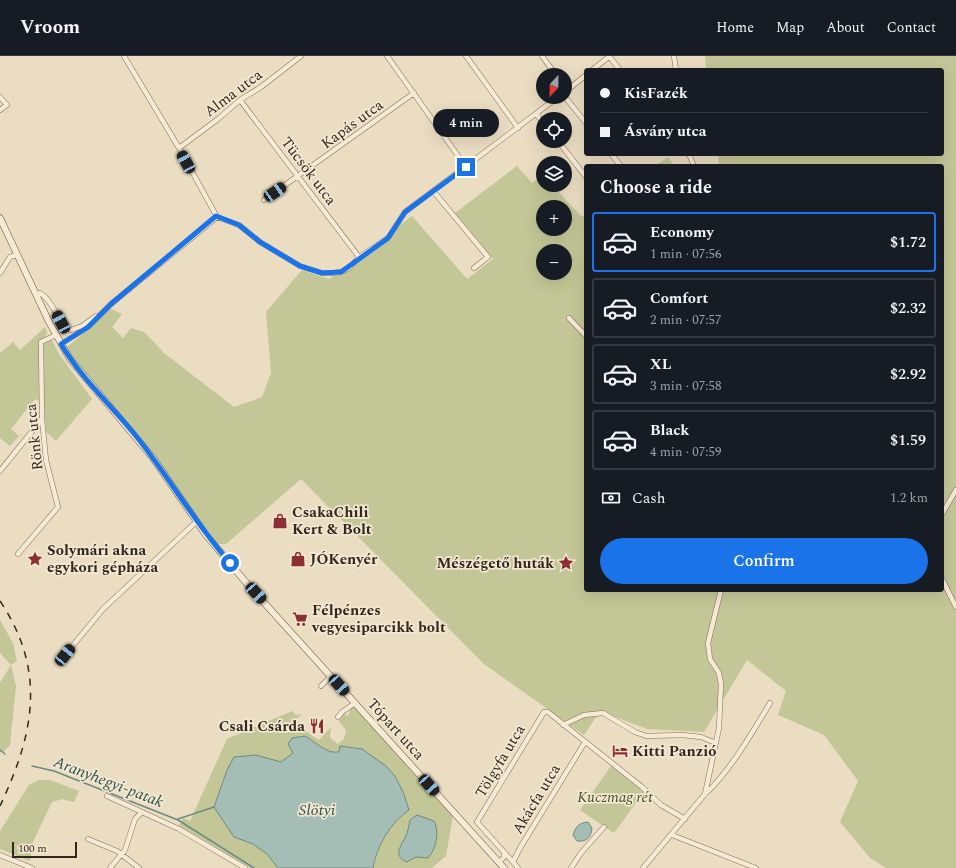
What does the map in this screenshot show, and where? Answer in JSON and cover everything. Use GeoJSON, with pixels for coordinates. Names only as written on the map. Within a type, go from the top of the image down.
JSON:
{"type":"FeatureCollection","features":[{"type":"Feature","properties":{"kind":"main road","name":"Tópart utca"},"geometry":{"type":"LineString","coordinates":[[0,218],[61,344],[76,366],[153,458],[206,535],[504,868]]}},
{"type":"Feature","properties":{"kind":"street"},"geometry":{"type":"LineString","coordinates":[[124,56],[179,148],[216,216],[239,225],[260,242],[300,266],[322,273],[341,272],[348,268],[359,258],[388,238],[405,212],[434,192],[536,114]]}},
{"type":"Feature","properties":{"kind":"street","name":"Alma utca"},"geometry":{"type":"LineString","coordinates":[[179,148],[218,119],[240,100],[261,87],[301,56]]}},
{"type":"Feature","properties":{"kind":"street"},"geometry":{"type":"LineString","coordinates":[[387,56],[466,167]]}},
{"type":"Feature","properties":{"kind":"street"},"geometry":{"type":"LineString","coordinates":[[466,56],[518,128]]}},
{"type":"Feature","properties":{"kind":"street"},"geometry":{"type":"LineString","coordinates":[[542,56],[551,68]]}},
{"type":"Feature","properties":{"kind":"street"},"geometry":{"type":"LineString","coordinates":[[674,56],[676,68]]}},
{"type":"Feature","properties":{"kind":"street"},"geometry":{"type":"LineString","coordinates":[[594,68],[607,57],[618,68]]}},
{"type":"Feature","properties":{"kind":"street"},"geometry":{"type":"LineString","coordinates":[[572,86],[584,76]]}},
{"type":"Feature","properties":{"kind":"street","name":"Kapás utca"},"geometry":{"type":"LineString","coordinates":[[264,200],[414,94]]}},
{"type":"Feature","properties":{"kind":"street"},"geometry":{"type":"LineString","coordinates":[[0,97],[7,105],[0,110]]}},
{"type":"Feature","properties":{"kind":"street","name":"Tücsök utca"},"geometry":{"type":"LineString","coordinates":[[240,100],[359,258]]}},
{"type":"Feature","properties":{"kind":"street"},"geometry":{"type":"LineString","coordinates":[[539,112],[549,104]]}},
{"type":"Feature","properties":{"kind":"street"},"geometry":{"type":"LineString","coordinates":[[571,104],[584,120]]}},
{"type":"Feature","properties":{"kind":"street"},"geometry":{"type":"LineString","coordinates":[[563,148],[584,174]]}},
{"type":"Feature","properties":{"kind":"street"},"geometry":{"type":"LineString","coordinates":[[613,156],[619,164]]}},
{"type":"Feature","properties":{"kind":"street"},"geometry":{"type":"LineString","coordinates":[[434,192],[488,257],[474,268]]}},
{"type":"Feature","properties":{"kind":"street"},"geometry":{"type":"LineString","coordinates":[[61,344],[82,332],[98,316],[216,216]]}},
{"type":"Feature","properties":{"kind":"street"},"geometry":{"type":"LineString","coordinates":[[0,273],[10,257],[17,255]]}},
{"type":"Feature","properties":{"kind":"street"},"geometry":{"type":"LineString","coordinates":[[36,295],[40,293],[47,297],[61,322],[71,330],[82,326],[98,316]]}},
{"type":"Feature","properties":{"kind":"street"},"geometry":{"type":"LineString","coordinates":[[569,318],[584,334]]}},
{"type":"Feature","properties":{"kind":"street","name":"Rönk utca"},"geometry":{"type":"LineString","coordinates":[[18,554],[58,507],[46,460],[42,419],[42,342],[56,335]]}},
{"type":"Feature","properties":{"kind":"street"},"geometry":{"type":"LineString","coordinates":[[0,471],[42,419]]}},
{"type":"Feature","properties":{"kind":"street"},"geometry":{"type":"LineString","coordinates":[[944,511],[956,490]]}},
{"type":"Feature","properties":{"kind":"street"},"geometry":{"type":"LineString","coordinates":[[65,655],[103,609],[196,522]]}},
{"type":"Feature","properties":{"kind":"street"},"geometry":{"type":"LineString","coordinates":[[944,583],[956,607]]}},
{"type":"Feature","properties":{"kind":"street"},"geometry":{"type":"LineString","coordinates":[[705,794],[719,728],[721,684],[719,673],[710,659],[708,643],[721,592]]}},
{"type":"Feature","properties":{"kind":"street"},"geometry":{"type":"LineString","coordinates":[[321,686],[331,676]]}},
{"type":"Feature","properties":{"kind":"street"},"geometry":{"type":"LineString","coordinates":[[338,717],[342,712],[355,703]]}},
{"type":"Feature","properties":{"kind":"street"},"geometry":{"type":"LineString","coordinates":[[642,868],[718,780],[750,735],[770,703]]}},
{"type":"Feature","properties":{"kind":"street","name":"Tölgyfa utca"},"geometry":{"type":"LineString","coordinates":[[504,852],[477,822],[544,712],[548,712],[563,725]]}},
{"type":"Feature","properties":{"kind":"street"},"geometry":{"type":"LineString","coordinates":[[685,819],[661,805],[642,787],[563,725],[584,715],[603,713],[635,732],[646,736],[682,735],[701,737],[716,743]]}},
{"type":"Feature","properties":{"kind":"street","name":"Akácfa utca"},"geometry":{"type":"LineString","coordinates":[[513,862],[585,742]]}},
{"type":"Feature","properties":{"kind":"street"},"geometry":{"type":"LineString","coordinates":[[108,796],[135,808],[140,813],[179,829],[245,868]]}},
{"type":"Feature","properties":{"kind":"street"},"geometry":{"type":"LineString","coordinates":[[110,868],[120,854],[125,850],[135,819],[140,813]]}},
{"type":"Feature","properties":{"kind":"street"},"geometry":{"type":"LineString","coordinates":[[571,868],[581,853],[604,827]]}},
{"type":"Feature","properties":{"kind":"street"},"geometry":{"type":"LineString","coordinates":[[672,835],[756,868]]}},
{"type":"Feature","properties":{"kind":"street"},"geometry":{"type":"LineString","coordinates":[[88,839],[117,851],[139,868]]}},
{"type":"Feature","properties":{"kind":"street"},"geometry":{"type":"LineString","coordinates":[[499,862],[504,857],[504,852]]}},
{"type":"Feature","properties":{"kind":"street"},"geometry":{"type":"LineString","coordinates":[[504,852],[518,868]]}},
{"type":"Feature","properties":{"kind":"street"},"geometry":{"type":"LineString","coordinates":[[0,855],[31,868]]}},
{"type":"Feature","properties":{"kind":"green space"},"geometry":{"type":"Polygon","coordinates":[[[705,56],[956,56],[956,868],[886,868],[870,858],[840,822],[858,781],[824,735],[778,715],[786,691],[747,660],[704,732],[647,729],[600,711],[584,735],[484,664],[301,479],[226,544],[218,544],[65,349],[109,308],[122,314],[112,327],[123,338],[131,328],[144,332],[164,353],[234,407],[262,397],[271,373],[266,312],[302,270],[329,279],[412,216],[467,279],[493,259],[455,213],[517,166],[532,183],[536,180],[536,192],[559,192],[566,200],[536,200],[536,236],[572,236],[572,206],[582,217],[584,216],[584,592],[944,592],[944,164],[719,164],[718,156],[944,156],[944,68],[706,68],[705,56]]]}},
{"type":"Feature","properties":{"kind":"green space"},"geometry":{"type":"Polygon","coordinates":[[[668,157],[673,164],[658,164],[668,157]]]}},
{"type":"Feature","properties":{"kind":"green space"},"geometry":{"type":"Polygon","coordinates":[[[45,327],[47,332],[44,340],[52,340],[59,354],[92,399],[56,441],[46,432],[44,403],[35,399],[11,429],[19,436],[10,446],[0,438],[0,353],[13,342],[20,350],[45,327]]]}},
{"type":"Feature","properties":{"kind":"green space"},"geometry":{"type":"Polygon","coordinates":[[[0,620],[13,643],[17,661],[11,665],[0,653],[0,620]]]}},
{"type":"Feature","properties":{"kind":"green space"},"geometry":{"type":"Polygon","coordinates":[[[11,665],[16,686],[10,745],[3,752],[0,749],[0,683],[11,665]]]}},
{"type":"Feature","properties":{"kind":"green space"},"geometry":{"type":"Polygon","coordinates":[[[354,707],[453,816],[446,856],[432,868],[373,868],[381,843],[385,836],[396,821],[409,810],[404,794],[395,776],[386,766],[362,749],[340,746],[339,752],[331,752],[312,740],[281,762],[256,755],[227,770],[221,786],[234,837],[253,844],[267,854],[279,868],[250,868],[179,826],[183,818],[190,821],[227,739],[292,711],[296,715],[302,714],[295,720],[300,723],[298,726],[319,740],[331,727],[330,738],[338,744],[344,739],[346,730],[339,722],[341,712],[348,716],[351,708],[354,707]],[[410,820],[406,836],[411,859],[416,857],[422,858],[410,820]]]}},
{"type":"Feature","properties":{"kind":"green space","name":"Kuczmag rét"},"geometry":{"type":"Polygon","coordinates":[[[611,766],[644,792],[614,833],[580,810],[611,766]]]}},
{"type":"Feature","properties":{"kind":"green space"},"geometry":{"type":"Polygon","coordinates":[[[39,780],[50,780],[79,791],[74,802],[63,799],[52,802],[31,846],[31,859],[29,861],[0,849],[0,831],[29,785],[39,780]]]}},
{"type":"Feature","properties":{"kind":"water","name":"Slötyi"},"geometry":{"type":"Polygon","coordinates":[[[305,736],[321,747],[334,752],[339,752],[340,746],[362,749],[386,766],[395,776],[404,794],[409,810],[396,821],[385,836],[378,851],[373,868],[278,868],[267,854],[253,844],[234,837],[214,807],[227,770],[234,757],[256,755],[281,762],[293,753],[288,744],[292,738],[305,736]]]}},
{"type":"Feature","properties":{"kind":"water"},"geometry":{"type":"Polygon","coordinates":[[[417,815],[434,821],[437,830],[435,845],[428,858],[416,857],[407,862],[402,860],[400,857],[399,850],[407,834],[410,820],[417,815]]]}},
{"type":"Feature","properties":{"kind":"water"},"geometry":{"type":"Polygon","coordinates":[[[588,822],[592,828],[588,839],[577,841],[573,835],[575,829],[580,824],[588,822]]]}},
{"type":"Feature","properties":{"kind":"waterway","name":"Aranyhegyi-patak"},"geometry":{"type":"LineString","coordinates":[[0,750],[5,754]]}},
{"type":"Feature","properties":{"kind":"waterway","name":"Aranyhegyi-patak"},"geometry":{"type":"LineString","coordinates":[[32,766],[54,771],[178,820],[254,868]]}},
{"type":"Feature","properties":{"kind":"waterway","name":"Aranyhegyi-patak"},"geometry":{"type":"LineString","coordinates":[[178,819],[214,807]]}},
{"type":"Feature","properties":{"kind":"railway"},"geometry":{"type":"LineString","coordinates":[[0,601],[15,627],[25,652],[30,678],[30,703],[27,728],[21,753],[12,779],[0,806]]}},
{"type":"Feature","properties":{"kind":"place","name":"CsakaChili Kert & Bolt"},"geometry":{"type":"Point","coordinates":[280,521]}},
{"type":"Feature","properties":{"kind":"place","name":"Solymári akna egykori gépháza"},"geometry":{"type":"Point","coordinates":[35,559]}},
{"type":"Feature","properties":{"kind":"place","name":"JÓKenyér"},"geometry":{"type":"Point","coordinates":[298,559]}},
{"type":"Feature","properties":{"kind":"place","name":"Mészégető huták"},"geometry":{"type":"Point","coordinates":[566,563]}},
{"type":"Feature","properties":{"kind":"place","name":"Félpénzes vegyesiparcikk bolt"},"geometry":{"type":"Point","coordinates":[300,619]}},
{"type":"Feature","properties":{"kind":"place","name":"Csali Csárda"},"geometry":{"type":"Point","coordinates":[317,726]}},
{"type":"Feature","properties":{"kind":"place","name":"Kitti Panzió"},"geometry":{"type":"Point","coordinates":[620,751]}},
{"type":"Feature","properties":{"kind":"route"},"geometry":{"type":"LineString","coordinates":[[230,563],[201,529],[153,458],[92,386],[61,344],[82,332],[93,323],[111,304],[216,216],[239,225],[260,242],[300,266],[322,273],[341,272],[388,238],[405,212],[466,167]]}}]}
